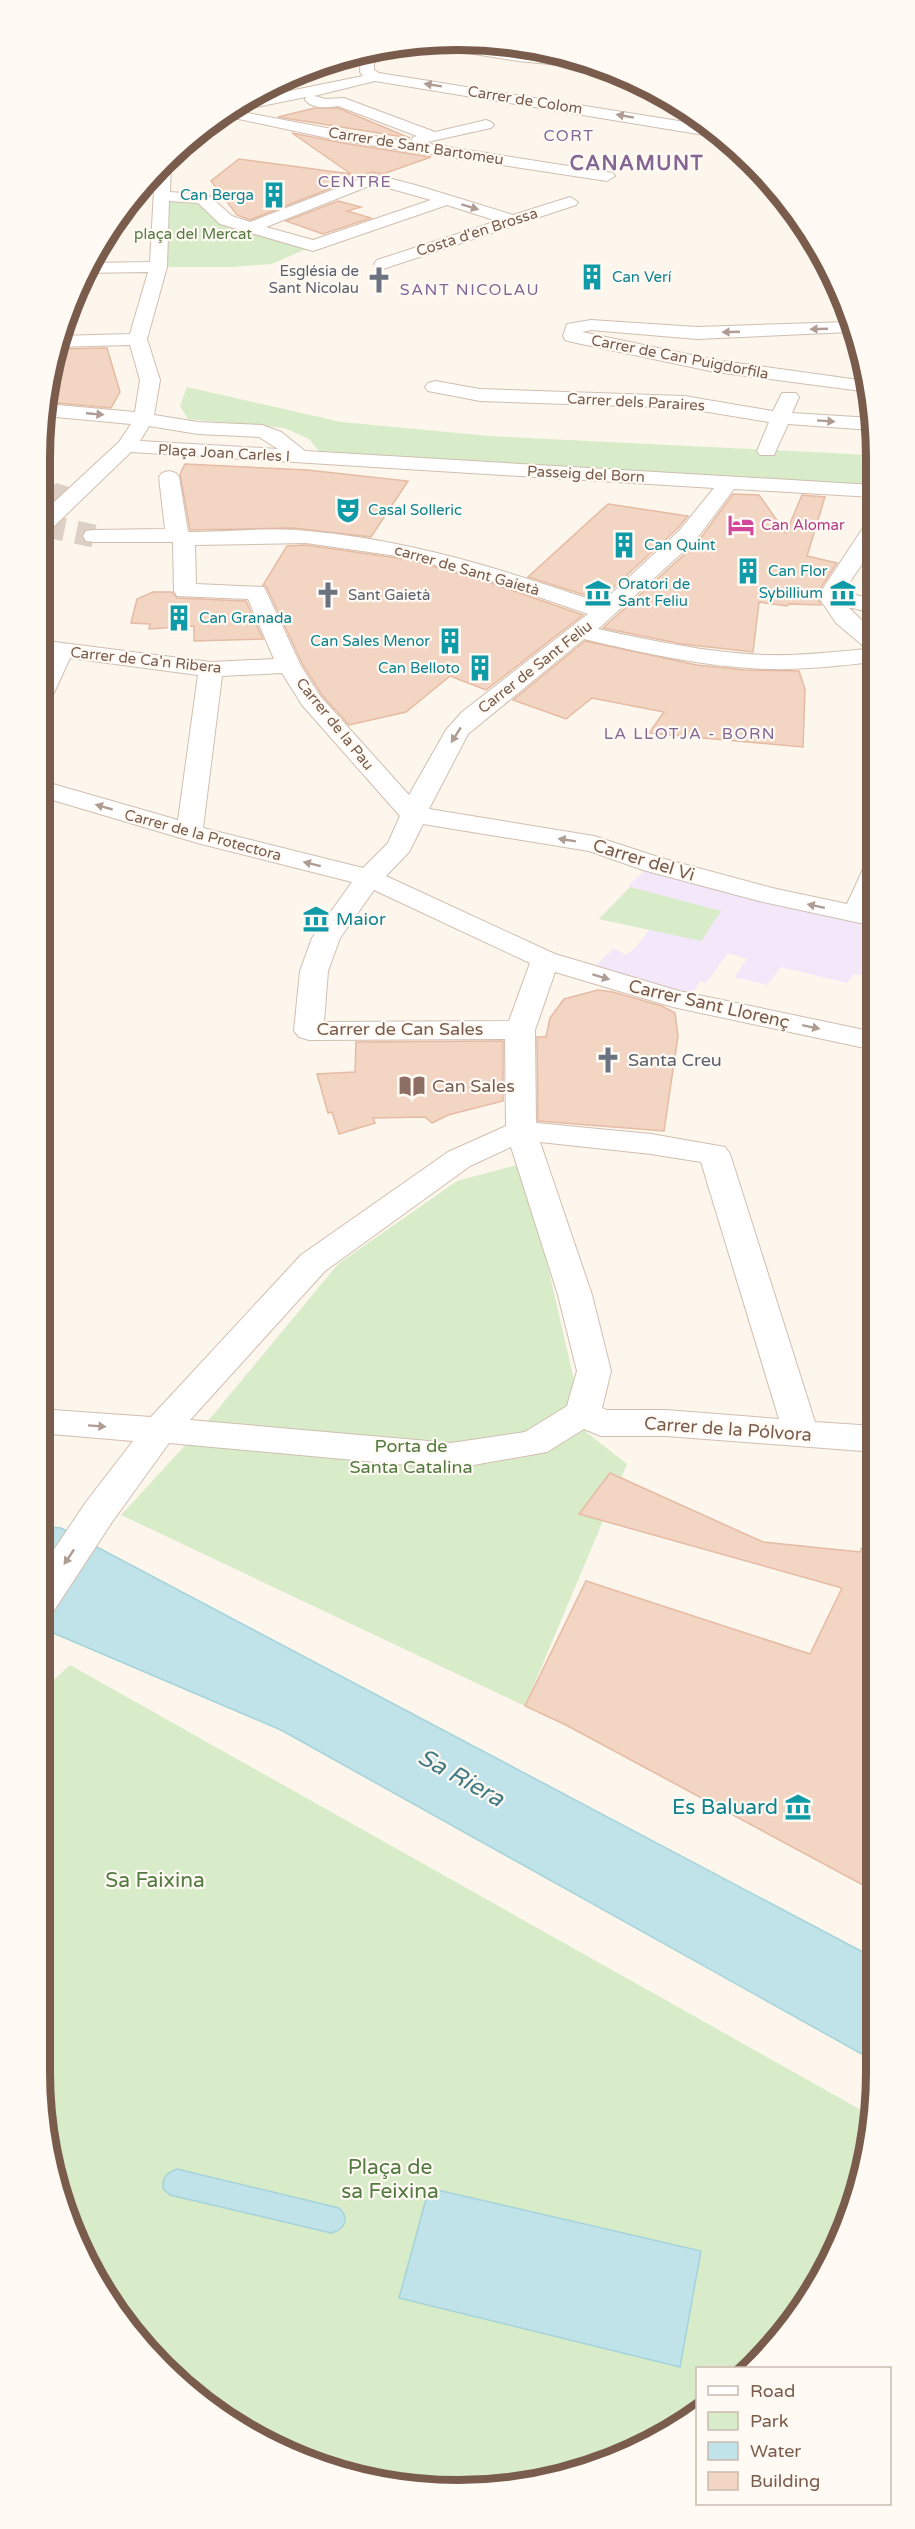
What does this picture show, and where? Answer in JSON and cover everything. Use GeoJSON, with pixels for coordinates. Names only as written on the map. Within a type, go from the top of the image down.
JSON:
{"type":"FeatureCollection","features":[{"type":"Feature","properties":{"kind":"street"},"geometry":{"type":"LineString","coordinates":[[477,50],[540,58]]}},
{"type":"Feature","properties":{"kind":"street"},"geometry":{"type":"LineString","coordinates":[[265,120],[371,75],[369,59]]}},
{"type":"Feature","properties":{"kind":"street","name":"Carrer de Colom"},"geometry":{"type":"LineString","coordinates":[[371,75],[699,129]]}},
{"type":"Feature","properties":{"kind":"street"},"geometry":{"type":"LineString","coordinates":[[249,107],[325,104],[339,101],[434,136]]}},
{"type":"Feature","properties":{"kind":"street","name":"Carrer de Sant Bartomeu"},"geometry":{"type":"LineString","coordinates":[[236,115],[337,135],[404,145],[398,160],[431,162],[445,151],[607,176]]}},
{"type":"Feature","properties":{"kind":"street"},"geometry":{"type":"LineString","coordinates":[[404,145],[486,125]]}},
{"type":"Feature","properties":{"kind":"street"},"geometry":{"type":"LineString","coordinates":[[50,518],[126,446],[144,419],[150,380],[138,339],[158,267],[162,176]]}},
{"type":"Feature","properties":{"kind":"street"},"geometry":{"type":"LineString","coordinates":[[251,227],[373,179],[511,220]]}},
{"type":"Feature","properties":{"kind":"street"},"geometry":{"type":"LineString","coordinates":[[162,196],[202,198],[226,220],[313,246],[446,200]]}},
{"type":"Feature","properties":{"kind":"street","name":"Costa d'en Brossa"},"geometry":{"type":"LineString","coordinates":[[383,264],[570,202]]}},
{"type":"Feature","properties":{"kind":"street"},"geometry":{"type":"LineString","coordinates":[[97,268],[158,267]]}},
{"type":"Feature","properties":{"kind":"street","name":"Carrer de Can Puigdorfila"},"geometry":{"type":"LineString","coordinates":[[790,339],[591,325],[573,328],[572,336],[715,366],[859,386]]}},
{"type":"Feature","properties":{"kind":"street"},"geometry":{"type":"LineString","coordinates":[[767,451],[796,378],[790,339],[845,328]]}},
{"type":"Feature","properties":{"kind":"street"},"geometry":{"type":"LineString","coordinates":[[66,342],[138,339]]}},
{"type":"Feature","properties":{"kind":"street"},"geometry":{"type":"LineString","coordinates":[[684,402],[715,366]]}},
{"type":"Feature","properties":{"kind":"street","name":"Carrer dels Paraires"},"geometry":{"type":"LineString","coordinates":[[435,387],[480,395],[684,402],[780,418],[864,423]]}},
{"type":"Feature","properties":{"kind":"street","name":"Plaça Joan Carles I"},"geometry":{"type":"LineString","coordinates":[[52,411],[144,419],[198,428],[262,431],[274,436],[300,457]]}},
{"type":"Feature","properties":{"kind":"street","name":"Plaça Joan Carles I"},"geometry":{"type":"LineString","coordinates":[[126,446],[300,457]]}},
{"type":"Feature","properties":{"kind":"street","name":"Passeig del Born"},"geometry":{"type":"LineString","coordinates":[[300,457],[866,491]]}},
{"type":"Feature","properties":{"kind":"street"},"geometry":{"type":"LineString","coordinates":[[169,477],[180,537]]}},
{"type":"Feature","properties":{"kind":"street","name":"Carrer de Sant Feliu"},"geometry":{"type":"LineString","coordinates":[[412,814],[458,730],[471,717],[605,612],[687,536],[729,482]]}},
{"type":"Feature","properties":{"kind":"street","name":"carrer de Sant Gaietà"},"geometry":{"type":"LineString","coordinates":[[94,536],[306,537],[414,552],[500,576],[605,612]]}},
{"type":"Feature","properties":{"kind":"street","name":"Carrer de la Pau"},"geometry":{"type":"LineString","coordinates":[[180,537],[185,591],[256,592],[289,666],[311,700],[412,814]]}},
{"type":"Feature","properties":{"kind":"street"},"geometry":{"type":"LineString","coordinates":[[829,596],[864,559]]}},
{"type":"Feature","properties":{"kind":"street"},"geometry":{"type":"LineString","coordinates":[[829,596],[866,604]]}},
{"type":"Feature","properties":{"kind":"street"},"geometry":{"type":"LineString","coordinates":[[829,596],[844,618],[866,637]]}},
{"type":"Feature","properties":{"kind":"street"},"geometry":{"type":"LineString","coordinates":[[582,632],[647,647],[716,658],[793,662],[866,656]]}},
{"type":"Feature","properties":{"kind":"street","name":"Carrer de Ca'n Ribera"},"geometry":{"type":"LineString","coordinates":[[51,649],[211,669],[289,666]]}},
{"type":"Feature","properties":{"kind":"street"},"geometry":{"type":"LineString","coordinates":[[189,832],[211,669]]}},
{"type":"Feature","properties":{"kind":"street","name":"Carrer de la Protectora"},"geometry":{"type":"LineString","coordinates":[[50,791],[189,832],[369,878],[545,960]]}},
{"type":"Feature","properties":{"kind":"street","name":"Carrer de Can Sales"},"geometry":{"type":"LineString","coordinates":[[412,814],[400,846],[369,878],[326,938],[314,971],[309,1031],[520,1030]]}},
{"type":"Feature","properties":{"kind":"street","name":"Carrer del Vi"},"geometry":{"type":"LineString","coordinates":[[412,814],[594,844],[652,864],[770,895],[865,916]]}},
{"type":"Feature","properties":{"kind":"street"},"geometry":{"type":"LineString","coordinates":[[50,1423],[160,1430],[451,1456],[534,1443],[583,1413],[594,1371],[575,1294],[521,1131],[520,1030],[545,960]]}},
{"type":"Feature","properties":{"kind":"street","name":"Carrer Sant Llorenç"},"geometry":{"type":"LineString","coordinates":[[545,960],[673,998],[866,1039]]}},
{"type":"Feature","properties":{"kind":"street"},"geometry":{"type":"LineString","coordinates":[[50,1586],[99,1512],[160,1430],[313,1263],[459,1159],[521,1131],[651,1144],[714,1154],[801,1433]]}},
{"type":"Feature","properties":{"kind":"street","name":"Carrer de la Pólvora"},"geometry":{"type":"LineString","coordinates":[[583,1413],[601,1423],[666,1423],[866,1438]]}},
{"type":"Feature","properties":{"kind":"shaded area"},"geometry":{"type":"Polygon","coordinates":[[[648,868],[866,920],[866,964],[864,966],[866,976],[854,974],[847,983],[781,967],[767,985],[734,977],[747,959],[728,953],[706,983],[700,981],[690,997],[595,966],[614,948],[626,955],[636,947],[649,930],[599,919],[630,887],[629,885],[648,868]]]}},
{"type":"Feature","properties":{"kind":"green space","name":"plaça del Mercat"},"geometry":{"type":"Polygon","coordinates":[[[162,196],[202,198],[226,220],[313,246],[272,264],[231,267],[158,267],[162,196]]]}},
{"type":"Feature","properties":{"kind":"green space"},"geometry":{"type":"Polygon","coordinates":[[[187,387],[341,422],[489,436],[866,455],[866,486],[324,457],[309,439],[284,428],[188,419],[180,406],[187,387]]]}},
{"type":"Feature","properties":{"kind":"green space"},"geometry":{"type":"Polygon","coordinates":[[[630,887],[721,911],[701,941],[599,919],[630,887]]]}},
{"type":"Feature","properties":{"kind":"green space","name":"Porta de Santa Catalina"},"geometry":{"type":"Polygon","coordinates":[[[524,1163],[586,1432],[627,1464],[525,1706],[121,1515],[213,1415],[338,1264],[457,1181],[524,1163]]]}},
{"type":"Feature","properties":{"kind":"green space","name":"Plaça de sa Feixina"},"geometry":{"type":"Polygon","coordinates":[[[70,1665],[864,2111],[852,2177],[834,2228],[811,2276],[764,2341],[739,2367],[696,2367],[696,2402],[662,2425],[638,2437],[589,2458],[563,2466],[484,2479],[431,2479],[404,2476],[352,2466],[326,2458],[253,2425],[188,2378],[151,2341],[104,2276],[71,2203],[57,2151],[50,2098],[50,1683],[70,1665]]]}},
{"type":"Feature","properties":{"kind":"water","name":"Sa Riera"},"geometry":{"type":"Polygon","coordinates":[[[50,1527],[61,1528],[866,1954],[866,2056],[281,1730],[50,1632],[50,1527]]]}},
{"type":"Feature","properties":{"kind":"water"},"geometry":{"type":"Polygon","coordinates":[[[177,2169],[339,2208],[345,2220],[340,2229],[331,2233],[170,2195],[163,2189],[163,2182],[167,2174],[177,2169]]]}},
{"type":"Feature","properties":{"kind":"water"},"geometry":{"type":"Polygon","coordinates":[[[429,2188],[701,2251],[680,2367],[399,2298],[429,2188]]]}},
{"type":"Feature","properties":{"kind":"building"},"geometry":{"type":"Polygon","coordinates":[[[315,108],[338,108],[410,138],[278,117],[315,108]]]}},
{"type":"Feature","properties":{"kind":"building"},"geometry":{"type":"Polygon","coordinates":[[[292,133],[431,157],[383,174],[372,172],[250,220],[237,215],[211,181],[239,159],[351,174],[292,133]]]}},
{"type":"Feature","properties":{"kind":"building"},"geometry":{"type":"Polygon","coordinates":[[[338,201],[361,207],[347,211],[371,218],[323,234],[286,221],[338,201]]]}},
{"type":"Feature","properties":{"kind":"building"},"geometry":{"type":"Polygon","coordinates":[[[107,348],[120,392],[111,408],[53,403],[64,349],[107,348]]]}},
{"type":"Feature","properties":{"kind":"building"},"geometry":{"type":"Polygon","coordinates":[[[185,464],[307,470],[408,481],[371,537],[293,528],[190,530],[180,474],[185,464]]]}},
{"type":"Feature","properties":{"kind":"building"},"geometry":{"type":"Polygon","coordinates":[[[733,494],[759,495],[786,533],[802,495],[825,497],[807,556],[837,563],[816,595],[821,605],[789,604],[787,606],[759,602],[753,652],[682,644],[603,628],[697,543],[733,494]]]}},
{"type":"Feature","properties":{"kind":"building","name":"Can Quint"},"geometry":{"type":"Polygon","coordinates":[[[608,504],[688,516],[677,529],[600,600],[528,577],[608,504]]]}},
{"type":"Feature","properties":{"kind":"building"},"geometry":{"type":"Polygon","coordinates":[[[306,545],[411,560],[491,583],[583,615],[486,690],[450,676],[406,712],[349,725],[322,695],[303,665],[266,586],[263,585],[287,546],[306,545]]]}},
{"type":"Feature","properties":{"kind":"building","name":"Can Granada"},"geometry":{"type":"Polygon","coordinates":[[[153,592],[172,592],[177,598],[246,601],[263,639],[194,641],[194,626],[149,629],[150,624],[131,623],[137,599],[153,592]]]}},
{"type":"Feature","properties":{"kind":"building"},"geometry":{"type":"Polygon","coordinates":[[[585,641],[697,665],[744,670],[799,671],[805,689],[803,747],[649,733],[664,712],[592,698],[566,719],[513,700],[585,641]]]}},
{"type":"Feature","properties":{"kind":"building","name":"Santa Creu"},"geometry":{"type":"Polygon","coordinates":[[[598,990],[662,1006],[675,1013],[678,1036],[664,1131],[538,1121],[537,1037],[546,1037],[550,1018],[564,999],[598,990]]]}},
{"type":"Feature","properties":{"kind":"building","name":"Can Sales"},"geometry":{"type":"Polygon","coordinates":[[[503,1041],[503,1101],[448,1115],[432,1123],[425,1117],[373,1118],[375,1123],[339,1134],[332,1112],[328,1113],[317,1074],[355,1072],[356,1042],[503,1041]]]}},
{"type":"Feature","properties":{"kind":"building"},"geometry":{"type":"Polygon","coordinates":[[[610,1473],[763,1542],[860,1552],[866,1540],[866,1887],[566,1725],[525,1706],[586,1581],[810,1654],[842,1588],[579,1514],[610,1473]]]}},
{"type":"Feature","properties":{"kind":"tunnel"},"geometry":{"type":"LineString","coordinates":[[50,492],[58,495]]}},
{"type":"Feature","properties":{"kind":"tunnel"},"geometry":{"type":"LineString","coordinates":[[53,494],[69,499]]}},
{"type":"Feature","properties":{"kind":"tunnel"},"geometry":{"type":"LineString","coordinates":[[50,527],[94,536]]}},
{"type":"Feature","properties":{"kind":"place","name":"Can Berga"},"geometry":{"type":"Point","coordinates":[274,195]}},
{"type":"Feature","properties":{"kind":"place","name":"Can Verí"},"geometry":{"type":"Point","coordinates":[592,277]}},
{"type":"Feature","properties":{"kind":"place","name":"Església de Sant Nicolau"},"geometry":{"type":"Point","coordinates":[379,280]}},
{"type":"Feature","properties":{"kind":"place","name":"Casal Solleric"},"geometry":{"type":"Point","coordinates":[348,510]}},
{"type":"Feature","properties":{"kind":"place","name":"Can Alomar"},"geometry":{"type":"Point","coordinates":[741,525]}},
{"type":"Feature","properties":{"kind":"place","name":"Can Quint"},"geometry":{"type":"Point","coordinates":[624,545]}},
{"type":"Feature","properties":{"kind":"place","name":"Can Flor"},"geometry":{"type":"Point","coordinates":[748,571]}},
{"type":"Feature","properties":{"kind":"place","name":"Oratori de Sant Feliu"},"geometry":{"type":"Point","coordinates":[598,593]}},
{"type":"Feature","properties":{"kind":"place","name":"Sybillium"},"geometry":{"type":"Point","coordinates":[843,593]}},
{"type":"Feature","properties":{"kind":"place","name":"Sant Gaietà"},"geometry":{"type":"Point","coordinates":[328,595]}},
{"type":"Feature","properties":{"kind":"place","name":"Can Granada"},"geometry":{"type":"Point","coordinates":[179,618]}},
{"type":"Feature","properties":{"kind":"place","name":"Can Sales Menor"},"geometry":{"type":"Point","coordinates":[450,641]}},
{"type":"Feature","properties":{"kind":"place","name":"Can Belloto"},"geometry":{"type":"Point","coordinates":[480,668]}},
{"type":"Feature","properties":{"kind":"place","name":"Maior"},"geometry":{"type":"Point","coordinates":[316,919]}},
{"type":"Feature","properties":{"kind":"place","name":"Santa Creu"},"geometry":{"type":"Point","coordinates":[608,1060]}},
{"type":"Feature","properties":{"kind":"place","name":"Can Sales"},"geometry":{"type":"Point","coordinates":[412,1086]}},
{"type":"Feature","properties":{"kind":"place","name":"Es Baluard"},"geometry":{"type":"Point","coordinates":[798,1807]}},
{"type":"Feature","properties":{"kind":"district","name":"CORT"},"geometry":{"type":"Point","coordinates":[569,136]}},
{"type":"Feature","properties":{"kind":"district","name":"CANAMUNT"},"geometry":{"type":"Point","coordinates":[637,164]}},
{"type":"Feature","properties":{"kind":"district","name":"CENTRE"},"geometry":{"type":"Point","coordinates":[355,182]}},
{"type":"Feature","properties":{"kind":"district","name":"SANT NICOLAU"},"geometry":{"type":"Point","coordinates":[470,290]}},
{"type":"Feature","properties":{"kind":"district","name":"LA LLOTJA - BORN"},"geometry":{"type":"Point","coordinates":[690,734]}},
{"type":"Feature","properties":{"kind":"park label","name":"Sa Faixina"},"geometry":{"type":"Point","coordinates":[155,1880]}}]}
